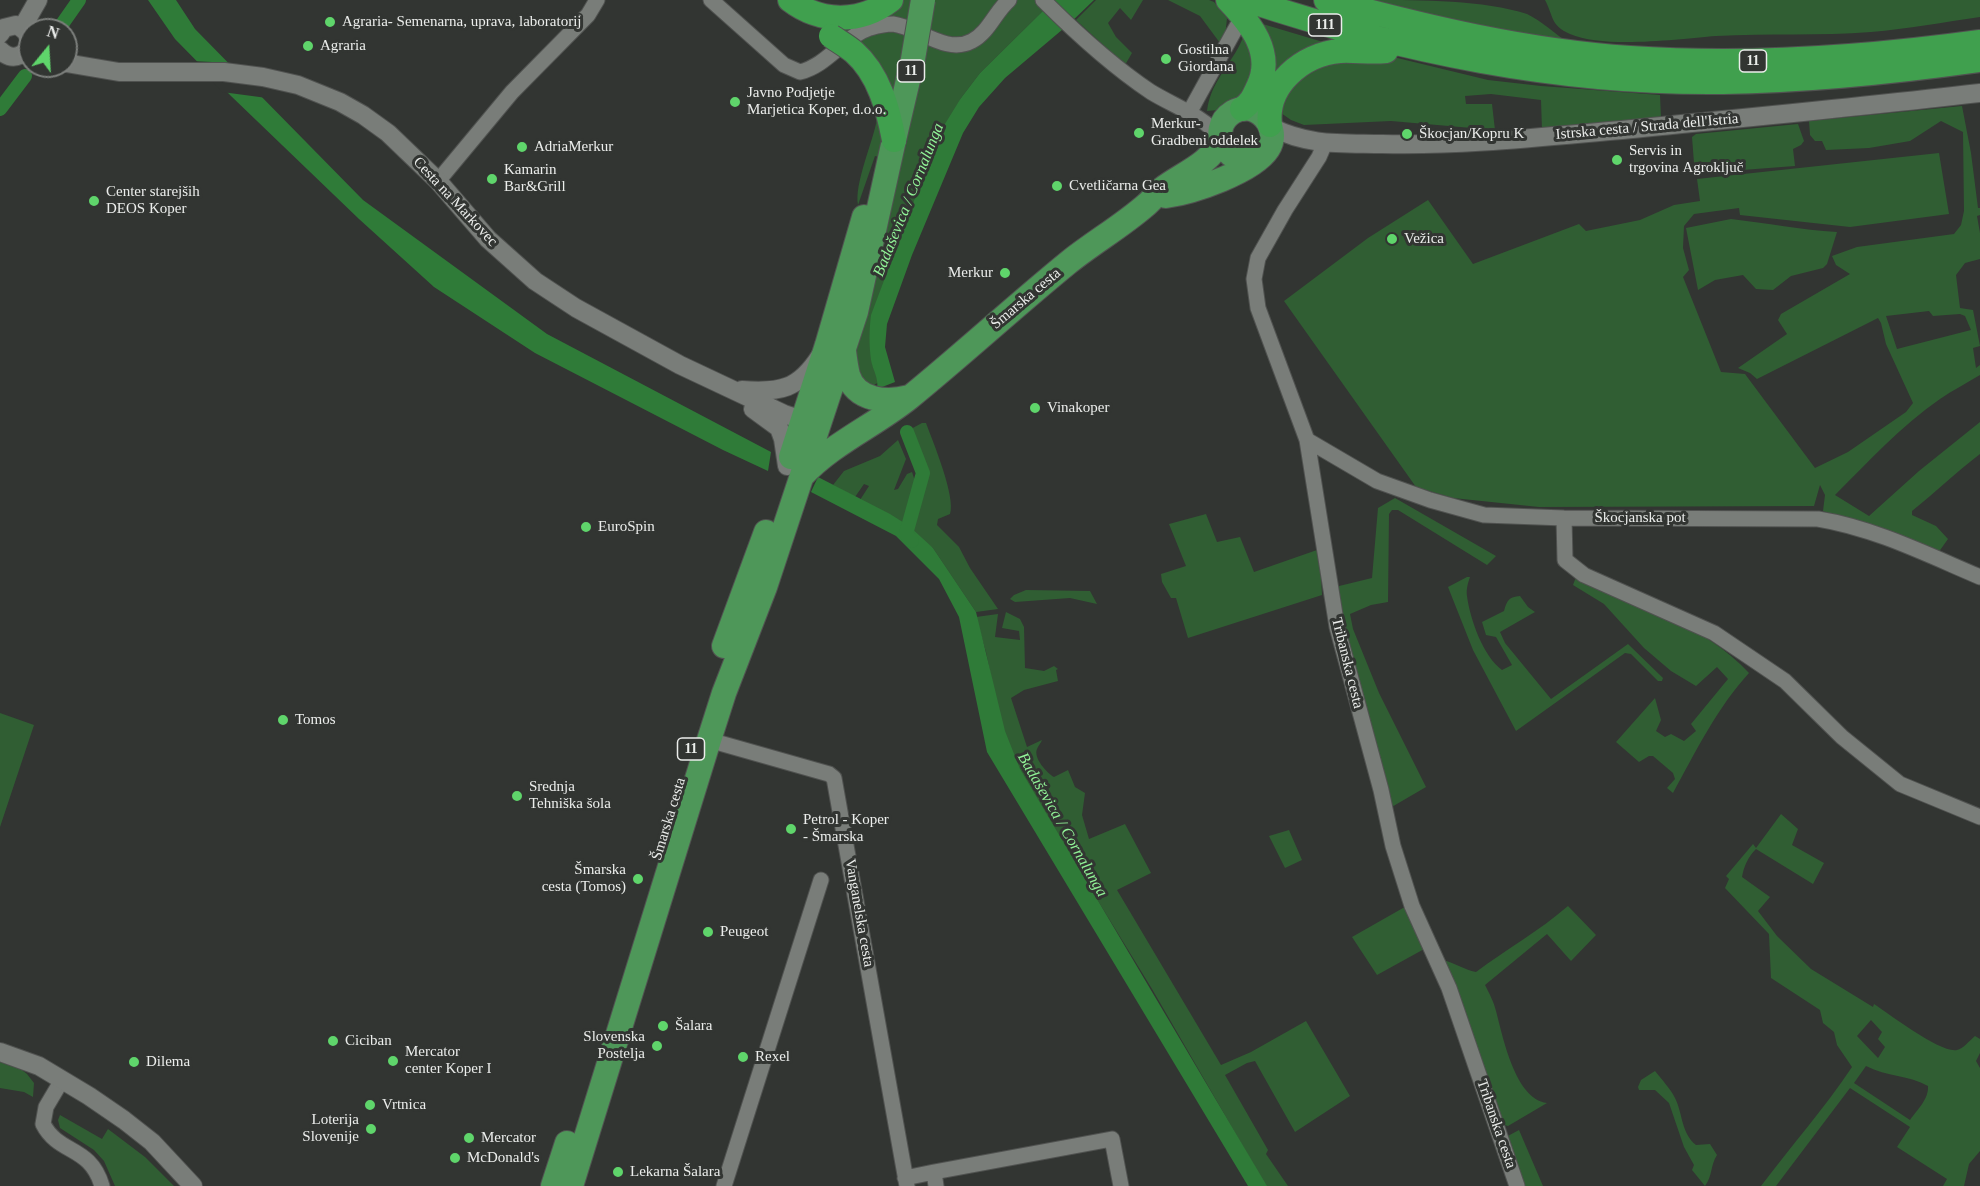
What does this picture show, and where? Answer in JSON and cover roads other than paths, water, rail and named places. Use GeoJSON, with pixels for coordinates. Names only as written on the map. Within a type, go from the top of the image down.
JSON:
{"type":"FeatureCollection","features":[{"type":"Feature","properties":{"kind":"highway"},"geometry":{"type":"LineString","coordinates":[[777,0],[833,35]]}},
{"type":"Feature","properties":{"kind":"highway"},"geometry":{"type":"LineString","coordinates":[[790,0],[806,11],[859,58],[875,80],[886,109],[892,150]]}},
{"type":"Feature","properties":{"kind":"highway"},"geometry":{"type":"LineString","coordinates":[[833,35],[848,18],[865,15],[891,0]]}},
{"type":"Feature","properties":{"kind":"highway"},"geometry":{"type":"LineString","coordinates":[[1228,0],[1251,26],[1260,44],[1264,62],[1263,77],[1250,103],[1237,111]]}},
{"type":"Feature","properties":{"kind":"highway","name":"111"},"geometry":{"type":"LineString","coordinates":[[1247,0],[1341,30],[1405,47]]}},
{"type":"Feature","properties":{"kind":"highway","name":"11"},"geometry":{"type":"LineString","coordinates":[[1326,0],[1460,34],[1526,46],[1629,58],[1707,62],[1805,60],[1980,42]]}},
{"type":"Feature","properties":{"kind":"highway"},"geometry":{"type":"LineString","coordinates":[[1270,126],[1269,117],[1272,104],[1280,86],[1287,76],[1311,59],[1338,51],[1382,51],[1405,47]]}},
{"type":"Feature","properties":{"kind":"highway","name":"11"},"geometry":{"type":"LineString","coordinates":[[1405,47],[1469,60],[1543,71],[1627,79],[1720,82],[1801,80],[1909,70],[1980,60]]}},
{"type":"Feature","properties":{"kind":"main road","name":"11"},"geometry":{"type":"LineString","coordinates":[[811,423],[835,348],[856,312],[913,59],[923,0]]}},
{"type":"Feature","properties":{"kind":"main road"},"geometry":{"type":"LineString","coordinates":[[1155,201],[1182,193],[1250,166],[1262,155],[1272,138],[1270,126],[1259,112],[1237,111],[1222,124],[1225,145],[1246,161],[1262,155]]}},
{"type":"Feature","properties":{"kind":"main road","name":"Šmarska cesta"},"geometry":{"type":"LineString","coordinates":[[571,1186],[724,693],[765,587],[794,472],[819,459],[910,397],[1072,260],[1155,201],[1162,190],[1203,163],[1225,145]]}},
{"type":"Feature","properties":{"kind":"main road"},"geometry":{"type":"LineString","coordinates":[[835,348],[848,377],[856,388],[866,395],[880,400],[893,401],[910,397]]}},
{"type":"Feature","properties":{"kind":"main road"},"geometry":{"type":"LineString","coordinates":[[811,423],[844,429],[880,419]]}},
{"type":"Feature","properties":{"kind":"main road","name":"Šmarska cesta"},"geometry":{"type":"LineString","coordinates":[[553,1186],[706,702],[811,423]]}},
{"type":"Feature","properties":{"kind":"street"},"geometry":{"type":"LineString","coordinates":[[28,18],[38,0]]}},
{"type":"Feature","properties":{"kind":"street"},"geometry":{"type":"LineString","coordinates":[[438,181],[512,92],[588,15],[597,0]]}},
{"type":"Feature","properties":{"kind":"street"},"geometry":{"type":"LineString","coordinates":[[711,0],[791,69],[800,72],[810,70],[833,35],[860,33],[885,25],[902,27],[953,45],[965,44],[987,28],[1009,0]]}},
{"type":"Feature","properties":{"kind":"street"},"geometry":{"type":"LineString","coordinates":[[1046,3],[1126,74],[1192,115],[1225,145]]}},
{"type":"Feature","properties":{"kind":"street"},"geometry":{"type":"LineString","coordinates":[[0,34],[10,26],[18,27]]}},
{"type":"Feature","properties":{"kind":"street"},"geometry":{"type":"LineString","coordinates":[[1192,115],[1236,26]]}},
{"type":"Feature","properties":{"kind":"street"},"geometry":{"type":"LineString","coordinates":[[2,55],[18,56]]}},
{"type":"Feature","properties":{"kind":"street","name":"Cesta na Markovec"},"geometry":{"type":"LineString","coordinates":[[78,65],[119,72],[224,72],[262,77],[298,85],[320,93],[363,115],[388,133],[438,181],[488,239],[535,281],[624,336],[728,388],[811,423]]}},
{"type":"Feature","properties":{"kind":"street","name":"Istrska cesta / Strada dell'Istria"},"geometry":{"type":"LineString","coordinates":[[1319,142],[1430,145],[1492,142],[1790,114],[1980,93]]}},
{"type":"Feature","properties":{"kind":"street"},"geometry":{"type":"LineString","coordinates":[[1192,115],[1219,116],[1237,111]]}},
{"type":"Feature","properties":{"kind":"street"},"geometry":{"type":"LineString","coordinates":[[1270,126],[1290,136],[1319,142]]}},
{"type":"Feature","properties":{"kind":"street"},"geometry":{"type":"LineString","coordinates":[[1262,155],[1285,146],[1319,142]]}},
{"type":"Feature","properties":{"kind":"street","name":"Tribanska cesta"},"geometry":{"type":"LineString","coordinates":[[1319,142],[1319,157],[1258,258],[1254,279],[1258,308],[1306,440],[1337,627],[1381,790],[1393,846],[1412,906],[1449,988],[1517,1186]]}},
{"type":"Feature","properties":{"kind":"street"},"geometry":{"type":"LineString","coordinates":[[728,388],[780,390],[790,386],[806,374],[835,348]]}},
{"type":"Feature","properties":{"kind":"street"},"geometry":{"type":"LineString","coordinates":[[728,388],[779,428],[794,472]]}},
{"type":"Feature","properties":{"kind":"street","name":"Škocjanska pot"},"geometry":{"type":"LineString","coordinates":[[1306,440],[1377,481],[1484,515],[1564,518],[1818,519],[1840,523],[1905,545],[1980,577]]}},
{"type":"Feature","properties":{"kind":"street"},"geometry":{"type":"LineString","coordinates":[[1564,518],[1565,560],[1584,575],[1714,633],[1785,681],[1842,737],[1900,784],[1980,817]]}},
{"type":"Feature","properties":{"kind":"street","name":"Vanganelska cesta"},"geometry":{"type":"LineString","coordinates":[[709,740],[829,774],[834,778],[906,1182],[935,1179],[1112,1139],[1121,1186]]}},
{"type":"Feature","properties":{"kind":"street"},"geometry":{"type":"LineString","coordinates":[[724,1186],[820,880]]}},
{"type":"Feature","properties":{"kind":"street"},"geometry":{"type":"LineString","coordinates":[[0,1052],[39,1066],[134,1127],[152,1142],[193,1186]]}},
{"type":"Feature","properties":{"kind":"street"},"geometry":{"type":"LineString","coordinates":[[62,1080],[46,1107],[43,1124],[52,1139],[86,1158],[93,1166],[102,1186]]}},
{"type":"Feature","properties":{"kind":"waterway"},"geometry":{"type":"LineString","coordinates":[[66,18],[79,0]]}},
{"type":"Feature","properties":{"kind":"waterway"},"geometry":{"type":"LineString","coordinates":[[0,109],[23,78]]}},
{"type":"Feature","properties":{"kind":"waterway","name":"Badaševica / Cornalunga"},"geometry":{"type":"LineString","coordinates":[[907,432],[923,473],[906,534],[912,541]]}},
{"type":"Feature","properties":{"kind":"place","name":"Agraria- Semenarna, uprava, laboratorij"},"geometry":{"type":"Point","coordinates":[330,22]}},
{"type":"Feature","properties":{"kind":"place","name":"Agraria"},"geometry":{"type":"Point","coordinates":[308,46]}},
{"type":"Feature","properties":{"kind":"place","name":"Gostilna Giordana"},"geometry":{"type":"Point","coordinates":[1166,59]}},
{"type":"Feature","properties":{"kind":"place","name":"Javno Podjetje Marjetica Koper, d.o.o."},"geometry":{"type":"Point","coordinates":[735,102]}},
{"type":"Feature","properties":{"kind":"place","name":"Merkur- Gradbeni oddelek"},"geometry":{"type":"Point","coordinates":[1139,133]}},
{"type":"Feature","properties":{"kind":"place","name":"Škocjan/Kopru K"},"geometry":{"type":"Point","coordinates":[1407,134]}},
{"type":"Feature","properties":{"kind":"place","name":"AdriaMerkur"},"geometry":{"type":"Point","coordinates":[522,147]}},
{"type":"Feature","properties":{"kind":"place","name":"Servis in trgovina Agroključ"},"geometry":{"type":"Point","coordinates":[1617,160]}},
{"type":"Feature","properties":{"kind":"place","name":"Kamarin Bar&Grill"},"geometry":{"type":"Point","coordinates":[492,179]}},
{"type":"Feature","properties":{"kind":"place","name":"Cvetličarna Gea"},"geometry":{"type":"Point","coordinates":[1057,186]}},
{"type":"Feature","properties":{"kind":"place","name":"Center starejših DEOS Koper"},"geometry":{"type":"Point","coordinates":[94,201]}},
{"type":"Feature","properties":{"kind":"place","name":"Vežica"},"geometry":{"type":"Point","coordinates":[1392,239]}},
{"type":"Feature","properties":{"kind":"place","name":"Merkur"},"geometry":{"type":"Point","coordinates":[1005,273]}},
{"type":"Feature","properties":{"kind":"place","name":"Vinakoper"},"geometry":{"type":"Point","coordinates":[1035,408]}},
{"type":"Feature","properties":{"kind":"place","name":"EuroSpin"},"geometry":{"type":"Point","coordinates":[586,527]}},
{"type":"Feature","properties":{"kind":"place","name":"Tomos"},"geometry":{"type":"Point","coordinates":[283,720]}},
{"type":"Feature","properties":{"kind":"place","name":"Srednja Tehniška šola"},"geometry":{"type":"Point","coordinates":[517,796]}},
{"type":"Feature","properties":{"kind":"place","name":"Petrol - Koper - Šmarska"},"geometry":{"type":"Point","coordinates":[791,829]}},
{"type":"Feature","properties":{"kind":"place","name":"Šmarska cesta (Tomos)"},"geometry":{"type":"Point","coordinates":[638,879]}},
{"type":"Feature","properties":{"kind":"place","name":"Peugeot"},"geometry":{"type":"Point","coordinates":[708,932]}},
{"type":"Feature","properties":{"kind":"place","name":"Šalara"},"geometry":{"type":"Point","coordinates":[663,1026]}},
{"type":"Feature","properties":{"kind":"place","name":"Ciciban"},"geometry":{"type":"Point","coordinates":[333,1041]}},
{"type":"Feature","properties":{"kind":"place","name":"Slovenska Postelja"},"geometry":{"type":"Point","coordinates":[657,1046]}},
{"type":"Feature","properties":{"kind":"place","name":"Rexel"},"geometry":{"type":"Point","coordinates":[743,1057]}},
{"type":"Feature","properties":{"kind":"place","name":"Mercator center Koper I"},"geometry":{"type":"Point","coordinates":[393,1061]}},
{"type":"Feature","properties":{"kind":"place","name":"Dilema"},"geometry":{"type":"Point","coordinates":[134,1062]}},
{"type":"Feature","properties":{"kind":"place","name":"Vrtnica"},"geometry":{"type":"Point","coordinates":[370,1105]}},
{"type":"Feature","properties":{"kind":"place","name":"Loterija Slovenije"},"geometry":{"type":"Point","coordinates":[371,1129]}},
{"type":"Feature","properties":{"kind":"place","name":"Mercator"},"geometry":{"type":"Point","coordinates":[469,1138]}},
{"type":"Feature","properties":{"kind":"place","name":"McDonald's"},"geometry":{"type":"Point","coordinates":[455,1158]}},
{"type":"Feature","properties":{"kind":"place","name":"Lekarna Šalara"},"geometry":{"type":"Point","coordinates":[618,1172]}}]}
